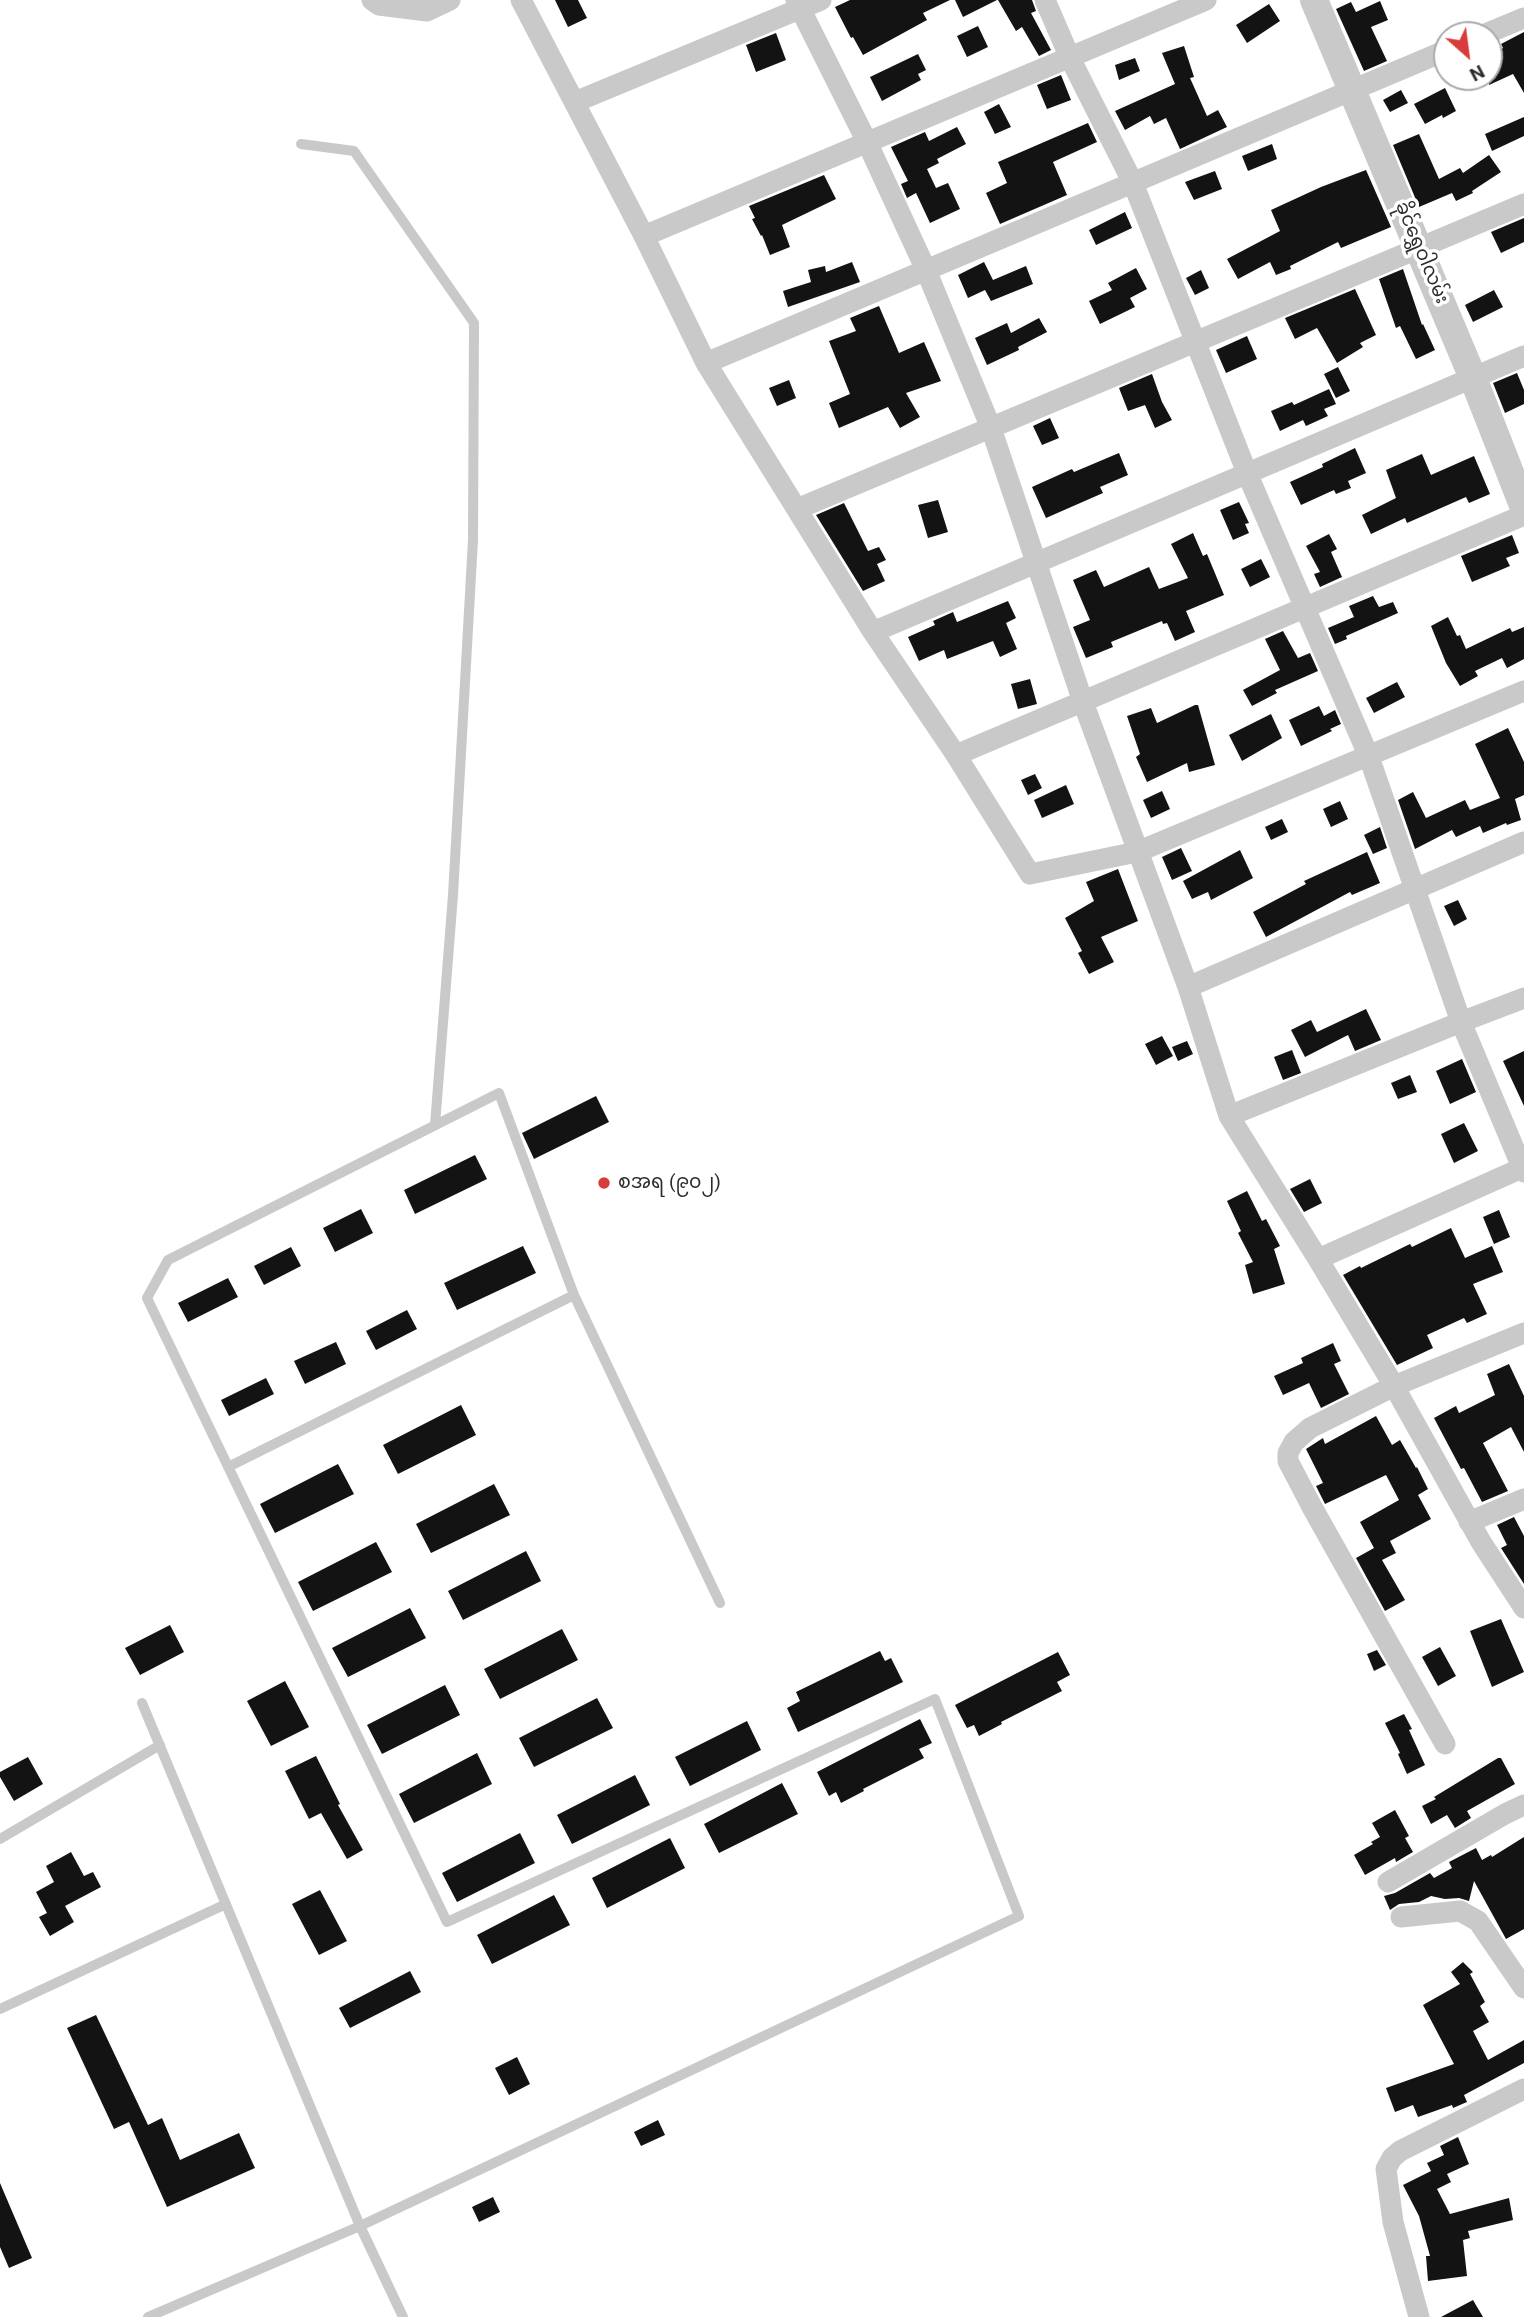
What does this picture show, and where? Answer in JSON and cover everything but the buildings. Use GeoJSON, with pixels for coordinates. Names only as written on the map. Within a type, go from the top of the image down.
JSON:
{"type":"FeatureCollection","features":[{"type":"Feature","properties":{"kind":"street"},"geometry":{"type":"LineString","coordinates":[[372,0],[379,5],[427,11],[450,0]]}},
{"type":"Feature","properties":{"kind":"street"},"geometry":{"type":"LineString","coordinates":[[521,0],[645,236],[706,363],[873,632],[956,755],[1030,874],[1138,852],[1524,691]]}},
{"type":"Feature","properties":{"kind":"street"},"geometry":{"type":"LineString","coordinates":[[575,102],[798,4],[821,0]]}},
{"type":"Feature","properties":{"kind":"street"},"geometry":{"type":"LineString","coordinates":[[1045,0],[1070,58],[1133,183],[1247,474],[1369,757],[1461,1021],[1524,1169],[1318,1259]]}},
{"type":"Feature","properties":{"kind":"street"},"geometry":{"type":"LineString","coordinates":[[645,236],[1206,0]]}},
{"type":"Feature","properties":{"kind":"street","name":"ခိုင်ရွှေဝါလမ်း"},"geometry":{"type":"LineString","coordinates":[[1314,0],[1473,378],[1524,508]]}},
{"type":"Feature","properties":{"kind":"street"},"geometry":{"type":"LineString","coordinates":[[798,4],[867,142],[926,270],[990,428],[1083,702],[1188,987],[1229,1116],[1394,1386],[1469,1522],[1524,1608]]}},
{"type":"Feature","properties":{"kind":"street"},"geometry":{"type":"LineString","coordinates":[[1503,27],[1524,18]]}},
{"type":"Feature","properties":{"kind":"street"},"geometry":{"type":"LineString","coordinates":[[706,363],[1433,56]]}},
{"type":"Feature","properties":{"kind":"street"},"geometry":{"type":"LineString","coordinates":[[797,509],[1524,204]]}},
{"type":"Feature","properties":{"kind":"street"},"geometry":{"type":"LineString","coordinates":[[873,632],[1524,356]]}},
{"type":"Feature","properties":{"kind":"street"},"geometry":{"type":"LineString","coordinates":[[956,755],[1524,515]]}},
{"type":"Feature","properties":{"kind":"street"},"geometry":{"type":"LineString","coordinates":[[1188,987],[1524,842]]}},
{"type":"Feature","properties":{"kind":"street"},"geometry":{"type":"LineString","coordinates":[[1229,1116],[1524,998]]}},
{"type":"Feature","properties":{"kind":"street"},"geometry":{"type":"LineString","coordinates":[[1445,1744],[1288,1461],[1287,1453],[1294,1442],[1310,1428],[1394,1386],[1524,1333]]}},
{"type":"Feature","properties":{"kind":"street"},"geometry":{"type":"LineString","coordinates":[[1469,1522],[1524,1499]]}},
{"type":"Feature","properties":{"kind":"street"},"geometry":{"type":"LineString","coordinates":[[1388,1882],[1524,1805]]}},
{"type":"Feature","properties":{"kind":"street"},"geometry":{"type":"LineString","coordinates":[[1401,1917],[1460,1911],[1478,1921],[1524,1987]]}},
{"type":"Feature","properties":{"kind":"street"},"geometry":{"type":"LineString","coordinates":[[1419,2317],[1394,2222],[1386,2169],[1400,2151],[1524,2089]]}},
{"type":"Feature","properties":{"kind":"lane"},"geometry":{"type":"LineString","coordinates":[[301,144],[354,151],[474,323],[473,540],[453,895],[435,1125]]}},
{"type":"Feature","properties":{"kind":"lane"},"geometry":{"type":"LineString","coordinates":[[148,2317],[360,2226],[1019,1916],[935,1699],[447,1922],[147,1298],[168,1260],[499,1093],[574,1295],[720,1603]]}},
{"type":"Feature","properties":{"kind":"lane"},"geometry":{"type":"LineString","coordinates":[[229,1467],[574,1295]]}},
{"type":"Feature","properties":{"kind":"lane"},"geometry":{"type":"LineString","coordinates":[[142,1703],[360,2226],[403,2317]]}},
{"type":"Feature","properties":{"kind":"lane"},"geometry":{"type":"LineString","coordinates":[[0,1839],[160,1745]]}},
{"type":"Feature","properties":{"kind":"lane"},"geometry":{"type":"LineString","coordinates":[[0,2009],[226,1904]]}},
{"type":"Feature","properties":{"kind":"place","name":"စအရ (၉၀၂)"},"geometry":{"type":"Point","coordinates":[604,1183]}}]}
